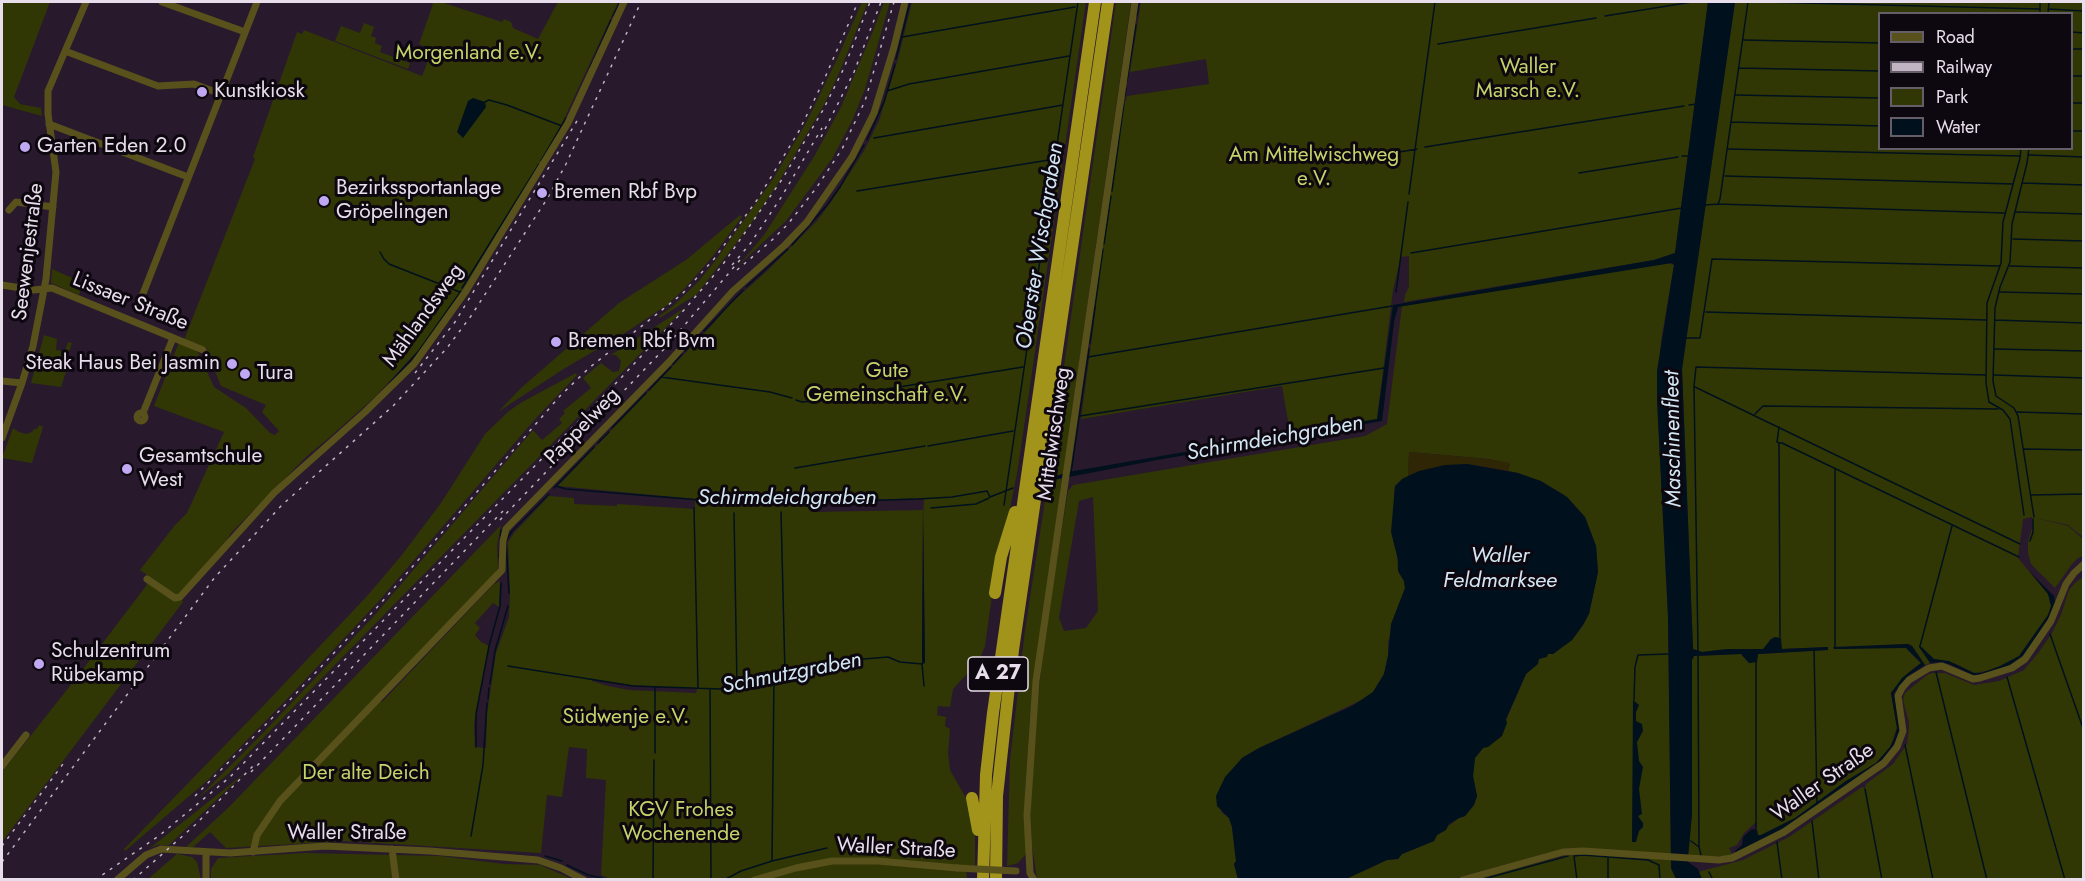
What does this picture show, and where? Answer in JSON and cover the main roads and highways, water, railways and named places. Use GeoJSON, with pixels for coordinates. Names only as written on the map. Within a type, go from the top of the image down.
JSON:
{"type":"FeatureCollection","features":[{"type":"Feature","properties":{"kind":"highway","name":"A 27"},"geometry":{"type":"LineString","coordinates":[[983,879],[986,775],[993,713],[1095,2]]}},
{"type":"Feature","properties":{"kind":"highway","name":"A 27"},"geometry":{"type":"LineString","coordinates":[[996,879],[997,796],[1013,650],[1108,2]]}},
{"type":"Feature","properties":{"kind":"highway"},"geometry":{"type":"LineString","coordinates":[[995,593],[1001,557],[1024,489]]}},
{"type":"Feature","properties":{"kind":"highway"},"geometry":{"type":"LineString","coordinates":[[972,798],[983,860]]}},
{"type":"Feature","properties":{"kind":"water","name":"Maschinenfleet"},"geometry":{"type":"Polygon","coordinates":[[[1708,2],[1735,2],[1682,369],[1693,649],[1702,652],[1763,649],[1775,637],[1781,638],[1782,649],[1828,647],[1828,650],[1758,654],[1757,662],[1749,663],[1741,654],[1694,656],[1692,660],[1692,814],[1688,862],[1698,869],[1702,879],[1676,879],[1671,868],[1668,616],[1657,400],[1657,371],[1674,265],[1672,263],[1398,307],[1394,322],[1382,421],[1048,481],[1048,478],[1074,471],[1377,419],[1393,305],[1654,260],[1675,253],[1708,2]]]}},
{"type":"Feature","properties":{"kind":"water"},"geometry":{"type":"Polygon","coordinates":[[[473,98],[485,102],[486,107],[463,138],[457,132],[468,101],[473,98]]]}},
{"type":"Feature","properties":{"kind":"water","name":"Waller Feldmarksee"},"geometry":{"type":"Polygon","coordinates":[[[1467,464],[1518,473],[1541,481],[1567,497],[1585,517],[1596,546],[1598,572],[1589,614],[1583,625],[1572,640],[1553,654],[1539,659],[1538,664],[1526,674],[1506,719],[1507,723],[1502,736],[1488,747],[1483,748],[1475,758],[1473,776],[1477,796],[1474,805],[1465,816],[1449,824],[1434,841],[1402,854],[1398,859],[1387,860],[1346,879],[1238,879],[1234,864],[1236,861],[1232,827],[1229,818],[1217,806],[1216,796],[1225,777],[1242,758],[1259,748],[1352,706],[1373,692],[1384,674],[1391,624],[1405,588],[1398,571],[1398,560],[1391,532],[1395,486],[1402,479],[1419,471],[1445,465],[1467,464]]]}},
{"type":"Feature","properties":{"kind":"water"},"geometry":{"type":"Polygon","coordinates":[[[923,510],[925,662],[924,664],[922,661],[923,510]]]}},
{"type":"Feature","properties":{"kind":"water"},"geometry":{"type":"Polygon","coordinates":[[[2029,571],[2054,596],[2055,603],[2052,613],[2026,653],[2002,669],[1975,676],[1949,664],[1930,663],[1919,645],[1934,659],[1949,661],[1974,673],[1981,673],[2000,666],[2019,656],[2048,615],[2051,606],[2048,594],[2029,571]]]}},
{"type":"Feature","properties":{"kind":"water"},"geometry":{"type":"Polygon","coordinates":[[[1908,644],[1912,646],[1925,665],[1908,676],[1894,693],[1900,730],[1895,743],[1883,759],[1797,821],[1736,853],[1735,851],[1742,845],[1743,837],[1752,829],[1756,827],[1758,835],[1761,835],[1795,818],[1846,781],[1876,763],[1894,739],[1897,728],[1891,693],[1902,678],[1921,663],[1906,648],[1834,649],[1833,647],[1908,644]]]}},
{"type":"Feature","properties":{"kind":"water"},"geometry":{"type":"Polygon","coordinates":[[[1633,700],[1639,705],[1636,721],[1642,724],[1643,731],[1637,742],[1639,761],[1643,767],[1639,789],[1642,814],[1638,816],[1643,827],[1639,831],[1636,842],[1632,842],[1633,700]]]}},
{"type":"Feature","properties":{"kind":"waterway"},"geometry":{"type":"LineString","coordinates":[[613,16],[620,2]]}},
{"type":"Feature","properties":{"kind":"waterway"},"geometry":{"type":"LineString","coordinates":[[896,59],[910,2]]}},
{"type":"Feature","properties":{"kind":"waterway","name":"Oberster Wischgraben"},"geometry":{"type":"LineString","coordinates":[[1004,505],[1078,2]]}},
{"type":"Feature","properties":{"kind":"waterway"},"geometry":{"type":"LineString","coordinates":[[1137,16],[1139,2]]}},
{"type":"Feature","properties":{"kind":"waterway"},"geometry":{"type":"LineString","coordinates":[[1409,194],[1435,2]]}},
{"type":"Feature","properties":{"kind":"waterway"},"geometry":{"type":"LineString","coordinates":[[1605,16],[1692,2]]}},
{"type":"Feature","properties":{"kind":"waterway"},"geometry":{"type":"LineString","coordinates":[[1705,205],[1718,204],[1720,199],[1748,2]]}},
{"type":"Feature","properties":{"kind":"waterway"},"geometry":{"type":"LineString","coordinates":[[1763,2],[2040,9]]}},
{"type":"Feature","properties":{"kind":"waterway"},"geometry":{"type":"LineString","coordinates":[[2040,2],[2040,12]]}},
{"type":"Feature","properties":{"kind":"waterway"},"geometry":{"type":"LineString","coordinates":[[2048,12],[2049,2]]}},
{"type":"Feature","properties":{"kind":"waterway"},"geometry":{"type":"LineString","coordinates":[[902,37],[1075,7]]}},
{"type":"Feature","properties":{"kind":"waterway"},"geometry":{"type":"LineString","coordinates":[[2048,9],[2084,11]]}},
{"type":"Feature","properties":{"kind":"waterway"},"geometry":{"type":"LineString","coordinates":[[1438,44],[1596,18]]}},
{"type":"Feature","properties":{"kind":"waterway"},"geometry":{"type":"LineString","coordinates":[[594,59],[611,20]]}},
{"type":"Feature","properties":{"kind":"waterway"},"geometry":{"type":"LineString","coordinates":[[1127,81],[1136,25]]}},
{"type":"Feature","properties":{"kind":"waterway"},"geometry":{"type":"LineString","coordinates":[[2073,32],[2084,33]]}},
{"type":"Feature","properties":{"kind":"waterway"},"geometry":{"type":"LineString","coordinates":[[1744,40],[1878,43]]}},
{"type":"Feature","properties":{"kind":"waterway"},"geometry":{"type":"LineString","coordinates":[[2073,49],[2084,49]]}},
{"type":"Feature","properties":{"kind":"waterway"},"geometry":{"type":"LineString","coordinates":[[887,91],[909,84],[1069,56]]}},
{"type":"Feature","properties":{"kind":"waterway"},"geometry":{"type":"LineString","coordinates":[[590,67],[593,61]]}},
{"type":"Feature","properties":{"kind":"waterway"},"geometry":{"type":"LineString","coordinates":[[867,140],[884,102],[895,64]]}},
{"type":"Feature","properties":{"kind":"waterway"},"geometry":{"type":"LineString","coordinates":[[1739,68],[1878,71]]}},
{"type":"Feature","properties":{"kind":"waterway"},"geometry":{"type":"LineString","coordinates":[[2073,76],[2084,76]]}},
{"type":"Feature","properties":{"kind":"waterway"},"geometry":{"type":"LineString","coordinates":[[1125,96],[1126,88]]}},
{"type":"Feature","properties":{"kind":"waterway"},"geometry":{"type":"LineString","coordinates":[[1736,95],[1878,98]]}},
{"type":"Feature","properties":{"kind":"waterway"},"geometry":{"type":"LineString","coordinates":[[485,102],[489,100],[507,105],[562,126]]}},
{"type":"Feature","properties":{"kind":"waterway"},"geometry":{"type":"LineString","coordinates":[[1112,191],[1124,103]]}},
{"type":"Feature","properties":{"kind":"waterway"},"geometry":{"type":"LineString","coordinates":[[2073,103],[2084,103]]}},
{"type":"Feature","properties":{"kind":"waterway"},"geometry":{"type":"LineString","coordinates":[[1689,105],[1697,104]]}},
{"type":"Feature","properties":{"kind":"waterway"},"geometry":{"type":"LineString","coordinates":[[874,138],[1063,105]]}},
{"type":"Feature","properties":{"kind":"waterway"},"geometry":{"type":"LineString","coordinates":[[1425,147],[1684,106]]}},
{"type":"Feature","properties":{"kind":"waterway"},"geometry":{"type":"LineString","coordinates":[[541,161],[566,118]]}},
{"type":"Feature","properties":{"kind":"waterway"},"geometry":{"type":"LineString","coordinates":[[1731,122],[1878,126]]}},
{"type":"Feature","properties":{"kind":"waterway"},"geometry":{"type":"LineString","coordinates":[[2073,131],[2084,131]]}},
{"type":"Feature","properties":{"kind":"waterway"},"geometry":{"type":"LineString","coordinates":[[792,245],[840,187],[864,145]]}},
{"type":"Feature","properties":{"kind":"waterway"},"geometry":{"type":"LineString","coordinates":[[1334,163],[1417,149]]}},
{"type":"Feature","properties":{"kind":"waterway"},"geometry":{"type":"LineString","coordinates":[[1728,149],[2020,156]]}},
{"type":"Feature","properties":{"kind":"waterway"},"geometry":{"type":"LineString","coordinates":[[2021,150],[2003,222],[2001,263],[1987,303],[1986,383],[1989,402],[2003,410],[2010,419],[2024,515]]}},
{"type":"Feature","properties":{"kind":"waterway"},"geometry":{"type":"LineString","coordinates":[[2029,150],[2012,224],[2010,262],[1995,308],[1993,381],[1996,396],[2014,408],[2018,416],[2034,517]]}},
{"type":"Feature","properties":{"kind":"waterway"},"geometry":{"type":"LineString","coordinates":[[2029,155],[2084,157]]}},
{"type":"Feature","properties":{"kind":"waterway"},"geometry":{"type":"LineString","coordinates":[[1682,156],[1690,156]]}},
{"type":"Feature","properties":{"kind":"waterway"},"geometry":{"type":"LineString","coordinates":[[1579,173],[1678,157]]}},
{"type":"Feature","properties":{"kind":"waterway"},"geometry":{"type":"LineString","coordinates":[[857,191],[1049,160]]}},
{"type":"Feature","properties":{"kind":"waterway"},"geometry":{"type":"LineString","coordinates":[[462,288],[539,164]]}},
{"type":"Feature","properties":{"kind":"waterway"},"geometry":{"type":"LineString","coordinates":[[1725,176],[2013,184]]}},
{"type":"Feature","properties":{"kind":"waterway"},"geometry":{"type":"LineString","coordinates":[[2022,183],[2084,185]]}},
{"type":"Feature","properties":{"kind":"waterway"},"geometry":{"type":"LineString","coordinates":[[1104,244],[1111,196]]}},
{"type":"Feature","properties":{"kind":"waterway"},"geometry":{"type":"LineString","coordinates":[[1396,292],[1408,202]]}},
{"type":"Feature","properties":{"kind":"waterway"},"geometry":{"type":"LineString","coordinates":[[1718,204],[2004,213]]}},
{"type":"Feature","properties":{"kind":"waterway"},"geometry":{"type":"LineString","coordinates":[[1411,253],[1682,208]]}},
{"type":"Feature","properties":{"kind":"waterway"},"geometry":{"type":"LineString","coordinates":[[2016,212],[2084,214]]}},
{"type":"Feature","properties":{"kind":"waterway"},"geometry":{"type":"LineString","coordinates":[[2013,239],[2084,241]]}},
{"type":"Feature","properties":{"kind":"waterway"},"geometry":{"type":"LineString","coordinates":[[746,287],[788,249]]}},
{"type":"Feature","properties":{"kind":"waterway"},"geometry":{"type":"LineString","coordinates":[[1090,343],[1103,249]]}},
{"type":"Feature","properties":{"kind":"waterway"},"geometry":{"type":"LineString","coordinates":[[380,252],[389,264],[460,292]]}},
{"type":"Feature","properties":{"kind":"waterway"},"geometry":{"type":"LineString","coordinates":[[1685,338],[1700,338],[1712,259],[2000,266]]}},
{"type":"Feature","properties":{"kind":"waterway"},"geometry":{"type":"LineString","coordinates":[[2010,266],[2084,268]]}},
{"type":"Feature","properties":{"kind":"waterway"},"geometry":{"type":"LineString","coordinates":[[704,331],[743,290]]}},
{"type":"Feature","properties":{"kind":"waterway"},"geometry":{"type":"LineString","coordinates":[[389,384],[418,352],[461,291]]}},
{"type":"Feature","properties":{"kind":"waterway"},"geometry":{"type":"LineString","coordinates":[[2000,292],[2084,294]]}},
{"type":"Feature","properties":{"kind":"waterway"},"geometry":{"type":"LineString","coordinates":[[1088,357],[1392,306]]}},
{"type":"Feature","properties":{"kind":"waterway"},"geometry":{"type":"LineString","coordinates":[[1706,312],[1986,320]]}},
{"type":"Feature","properties":{"kind":"waterway"},"geometry":{"type":"LineString","coordinates":[[1995,320],[2084,323]]}},
{"type":"Feature","properties":{"kind":"waterway"},"geometry":{"type":"LineString","coordinates":[[685,351],[701,334]]}},
{"type":"Feature","properties":{"kind":"waterway"},"geometry":{"type":"LineString","coordinates":[[1071,473],[1089,349]]}},
{"type":"Feature","properties":{"kind":"waterway"},"geometry":{"type":"LineString","coordinates":[[1995,349],[2084,351]]}},
{"type":"Feature","properties":{"kind":"waterway"},"geometry":{"type":"LineString","coordinates":[[673,364],[682,354]]}},
{"type":"Feature","properties":{"kind":"waterway"},"geometry":{"type":"LineString","coordinates":[[649,390],[671,367]]}},
{"type":"Feature","properties":{"kind":"waterway"},"geometry":{"type":"LineString","coordinates":[[796,400],[812,401],[1023,367]]}},
{"type":"Feature","properties":{"kind":"waterway","name":"Maschinenfleet"},"geometry":{"type":"LineString","coordinates":[[1698,651],[1694,386],[1696,367],[1986,375]]}},
{"type":"Feature","properties":{"kind":"waterway"},"geometry":{"type":"LineString","coordinates":[[1080,416],[1384,368]]}},
{"type":"Feature","properties":{"kind":"waterway"},"geometry":{"type":"LineString","coordinates":[[1994,375],[2084,378]]}},
{"type":"Feature","properties":{"kind":"waterway"},"geometry":{"type":"LineString","coordinates":[[661,377],[770,392],[792,398]]}},
{"type":"Feature","properties":{"kind":"waterway","name":"Maschinenfleet"},"geometry":{"type":"LineString","coordinates":[[1695,387],[2020,544]]}},
{"type":"Feature","properties":{"kind":"waterway"},"geometry":{"type":"LineString","coordinates":[[612,428],[646,393]]}},
{"type":"Feature","properties":{"kind":"waterway"},"geometry":{"type":"LineString","coordinates":[[1755,414],[1763,406],[1998,409]]}},
{"type":"Feature","properties":{"kind":"waterway"},"geometry":{"type":"LineString","coordinates":[[2017,412],[2084,414]]}},
{"type":"Feature","properties":{"kind":"waterway"},"geometry":{"type":"LineString","coordinates":[[1779,427],[1777,442],[1779,443],[1780,637]]}},
{"type":"Feature","properties":{"kind":"waterway"},"geometry":{"type":"LineString","coordinates":[[928,446],[1013,431]]}},
{"type":"Feature","properties":{"kind":"waterway"},"geometry":{"type":"LineString","coordinates":[[598,443],[609,432]]}},
{"type":"Feature","properties":{"kind":"waterway"},"geometry":{"type":"LineString","coordinates":[[1779,443],[2019,557]]}},
{"type":"Feature","properties":{"kind":"waterway"},"geometry":{"type":"LineString","coordinates":[[795,468],[925,446]]}},
{"type":"Feature","properties":{"kind":"waterway"},"geometry":{"type":"LineString","coordinates":[[554,488],[594,447]]}},
{"type":"Feature","properties":{"kind":"waterway"},"geometry":{"type":"LineString","coordinates":[[2024,449],[2084,450]]}},
{"type":"Feature","properties":{"kind":"waterway"},"geometry":{"type":"LineString","coordinates":[[1835,469],[1835,648]]}},
{"type":"Feature","properties":{"kind":"waterway","name":"Schirmdeichgraben"},"geometry":{"type":"LineString","coordinates":[[556,486],[566,489],[725,502],[789,503],[952,497],[987,491],[990,497],[1013,488]]}},
{"type":"Feature","properties":{"kind":"waterway"},"geometry":{"type":"LineString","coordinates":[[509,593],[506,541],[512,531],[549,494]]}},
{"type":"Feature","properties":{"kind":"waterway"},"geometry":{"type":"LineString","coordinates":[[2031,495],[2084,494]]}},
{"type":"Feature","properties":{"kind":"waterway","name":"Schmutzgraben"},"geometry":{"type":"LineString","coordinates":[[931,508],[976,504],[989,498]]}},
{"type":"Feature","properties":{"kind":"waterway"},"geometry":{"type":"LineString","coordinates":[[694,508],[698,688]]}},
{"type":"Feature","properties":{"kind":"waterway"},"geometry":{"type":"LineString","coordinates":[[781,512],[785,674]]}},
{"type":"Feature","properties":{"kind":"waterway"},"geometry":{"type":"LineString","coordinates":[[734,513],[737,686]]}},
{"type":"Feature","properties":{"kind":"waterway"},"geometry":{"type":"LineString","coordinates":[[2030,541],[2033,519]]}},
{"type":"Feature","properties":{"kind":"waterway"},"geometry":{"type":"LineString","coordinates":[[1920,646],[1952,526]]}},
{"type":"Feature","properties":{"kind":"waterway"},"geometry":{"type":"LineString","coordinates":[[499,558],[501,530]]}},
{"type":"Feature","properties":{"kind":"waterway"},"geometry":{"type":"LineString","coordinates":[[476,747],[476,714],[489,646],[500,606],[501,583]]}},
{"type":"Feature","properties":{"kind":"waterway"},"geometry":{"type":"LineString","coordinates":[[490,684],[495,651],[508,606]]}},
{"type":"Feature","properties":{"kind":"waterway"},"geometry":{"type":"LineString","coordinates":[[2050,634],[2084,731]]}},
{"type":"Feature","properties":{"kind":"waterway"},"geometry":{"type":"LineString","coordinates":[[1814,649],[1817,804]]}},
{"type":"Feature","properties":{"kind":"waterway"},"geometry":{"type":"LineString","coordinates":[[1634,700],[1635,667],[1638,655],[1668,654]]}},
{"type":"Feature","properties":{"kind":"waterway"},"geometry":{"type":"LineString","coordinates":[[1698,656],[1699,847]]}},
{"type":"Feature","properties":{"kind":"waterway","name":"Schmutzgraben"},"geometry":{"type":"LineString","coordinates":[[508,666],[633,686],[720,689],[739,687],[774,676],[818,672],[840,661],[888,657],[900,662],[922,664],[924,661]]}},
{"type":"Feature","properties":{"kind":"waterway"},"geometry":{"type":"LineString","coordinates":[[1756,661],[1756,827]]}},
{"type":"Feature","properties":{"kind":"waterway"},"geometry":{"type":"LineString","coordinates":[[922,664],[924,686]]}},
{"type":"Feature","properties":{"kind":"waterway"},"geometry":{"type":"LineString","coordinates":[[1936,672],[1987,880]]}},
{"type":"Feature","properties":{"kind":"waterway"},"geometry":{"type":"LineString","coordinates":[[772,861],[774,676]]}},
{"type":"Feature","properties":{"kind":"waterway"},"geometry":{"type":"LineString","coordinates":[[2007,677],[2065,880]]}},
{"type":"Feature","properties":{"kind":"waterway"},"geometry":{"type":"LineString","coordinates":[[488,699],[489,688]]}},
{"type":"Feature","properties":{"kind":"waterway"},"geometry":{"type":"LineString","coordinates":[[655,688],[655,753]]}},
{"type":"Feature","properties":{"kind":"waterway"},"geometry":{"type":"LineString","coordinates":[[710,689],[711,880]]}},
{"type":"Feature","properties":{"kind":"waterway"},"geometry":{"type":"LineString","coordinates":[[471,836],[483,765],[487,703]]}},
{"type":"Feature","properties":{"kind":"waterway"},"geometry":{"type":"LineString","coordinates":[[1905,745],[1933,880]]}},
{"type":"Feature","properties":{"kind":"waterway"},"geometry":{"type":"LineString","coordinates":[[653,880],[654,760]]}},
{"type":"Feature","properties":{"kind":"waterway"},"geometry":{"type":"LineString","coordinates":[[1865,789],[1882,880]]}},
{"type":"Feature","properties":{"kind":"waterway"},"geometry":{"type":"LineString","coordinates":[[1812,821],[1819,880]]}},
{"type":"Feature","properties":{"kind":"waterway"},"geometry":{"type":"LineString","coordinates":[[1691,841],[1699,847],[1701,855]]}},
{"type":"Feature","properties":{"kind":"waterway"},"geometry":{"type":"LineString","coordinates":[[1777,842],[1782,880]]}},
{"type":"Feature","properties":{"kind":"waterway"},"geometry":{"type":"LineString","coordinates":[[724,880],[741,871],[772,861],[827,848]]}},
{"type":"Feature","properties":{"kind":"waterway"},"geometry":{"type":"LineString","coordinates":[[1577,880],[1574,856],[1583,855],[1648,860],[1659,865],[1660,880]]}},
{"type":"Feature","properties":{"kind":"waterway"},"geometry":{"type":"LineString","coordinates":[[545,856],[562,861]]}},
{"type":"Feature","properties":{"kind":"waterway"},"geometry":{"type":"LineString","coordinates":[[1480,880],[1568,856]]}},
{"type":"Feature","properties":{"kind":"waterway"},"geometry":{"type":"LineString","coordinates":[[1608,858],[1608,880]]}},
{"type":"Feature","properties":{"kind":"waterway"},"geometry":{"type":"LineString","coordinates":[[567,865],[588,875],[602,878]]}},
{"type":"Feature","properties":{"kind":"waterway"},"geometry":{"type":"LineString","coordinates":[[1709,872],[1713,880]]}},
{"type":"Feature","properties":{"kind":"waterway"},"geometry":{"type":"LineString","coordinates":[[611,879],[619,880]]}},
{"type":"Feature","properties":{"kind":"railway"},"geometry":{"type":"LineString","coordinates":[[2,862],[215,577],[282,505],[393,406],[447,348],[471,316],[547,199],[566,164],[641,2]]}},
{"type":"Feature","properties":{"kind":"railway"},"geometry":{"type":"LineString","coordinates":[[195,796],[381,603],[560,396],[589,368],[682,294],[714,259],[757,200],[799,131],[858,2]]}},
{"type":"Feature","properties":{"kind":"railway"},"geometry":{"type":"LineString","coordinates":[[95,880],[160,835],[230,777],[620,379],[684,310],[721,267],[783,178],[823,110],[844,68],[870,2]]}},
{"type":"Feature","properties":{"kind":"railway"},"geometry":{"type":"LineString","coordinates":[[821,137],[854,72],[881,2]]}},
{"type":"Feature","properties":{"kind":"railway"},"geometry":{"type":"LineString","coordinates":[[737,270],[788,224],[817,187],[842,149],[865,101],[894,2]]}},
{"type":"Feature","properties":{"kind":"railway"},"geometry":{"type":"LineString","coordinates":[[415,373],[455,322],[580,116]]}},
{"type":"Feature","properties":{"kind":"railway"},"geometry":{"type":"LineString","coordinates":[[732,265],[750,244],[782,196],[822,128]]}},
{"type":"Feature","properties":{"kind":"railway"},"geometry":{"type":"LineString","coordinates":[[500,520],[665,348],[740,260]]}},
{"type":"Feature","properties":{"kind":"railway"},"geometry":{"type":"LineString","coordinates":[[251,772],[503,511]]}},
{"type":"Feature","properties":{"kind":"railway"},"geometry":{"type":"LineString","coordinates":[[2,846],[63,764]]}},
{"type":"Feature","properties":{"kind":"railway"},"geometry":{"type":"LineString","coordinates":[[133,880],[195,825],[255,764]]}},
{"type":"Feature","properties":{"kind":"place","name":"Kunstkiosk"},"geometry":{"type":"Point","coordinates":[202,92]}},
{"type":"Feature","properties":{"kind":"place","name":"Garten Eden 2.0"},"geometry":{"type":"Point","coordinates":[25,147]}},
{"type":"Feature","properties":{"kind":"place","name":"Bremen Rbf Bvp"},"geometry":{"type":"Point","coordinates":[542,193]}},
{"type":"Feature","properties":{"kind":"place","name":"Bezirkssportanlage Gröpelingen"},"geometry":{"type":"Point","coordinates":[324,201]}},
{"type":"Feature","properties":{"kind":"place","name":"Bremen Rbf Bvm"},"geometry":{"type":"Point","coordinates":[556,342]}},
{"type":"Feature","properties":{"kind":"place","name":"Steak Haus Bei Jasmin"},"geometry":{"type":"Point","coordinates":[232,364]}},
{"type":"Feature","properties":{"kind":"place","name":"Tura"},"geometry":{"type":"Point","coordinates":[245,374]}},
{"type":"Feature","properties":{"kind":"place","name":"Gesamtschule West"},"geometry":{"type":"Point","coordinates":[127,469]}},
{"type":"Feature","properties":{"kind":"place","name":"Schulzentrum Rübekamp"},"geometry":{"type":"Point","coordinates":[39,664]}},
{"type":"Feature","properties":{"kind":"park label","name":"Morgenland e.V."},"geometry":{"type":"Point","coordinates":[469,54]}},
{"type":"Feature","properties":{"kind":"park label","name":"Waller Marsch e.V."},"geometry":{"type":"Point","coordinates":[1528,80]}},
{"type":"Feature","properties":{"kind":"park label","name":"Am Mittelwischweg e.V."},"geometry":{"type":"Point","coordinates":[1314,168]}},
{"type":"Feature","properties":{"kind":"park label","name":"Gute Gemeinschaft e.V."},"geometry":{"type":"Point","coordinates":[887,384]}},
{"type":"Feature","properties":{"kind":"park label","name":"Südwenje e.V."},"geometry":{"type":"Point","coordinates":[626,718]}},
{"type":"Feature","properties":{"kind":"park label","name":"Der alte Deich"},"geometry":{"type":"Point","coordinates":[366,774]}},
{"type":"Feature","properties":{"kind":"park label","name":"KGV Frohes Wochenende"},"geometry":{"type":"Point","coordinates":[681,823]}}]}
